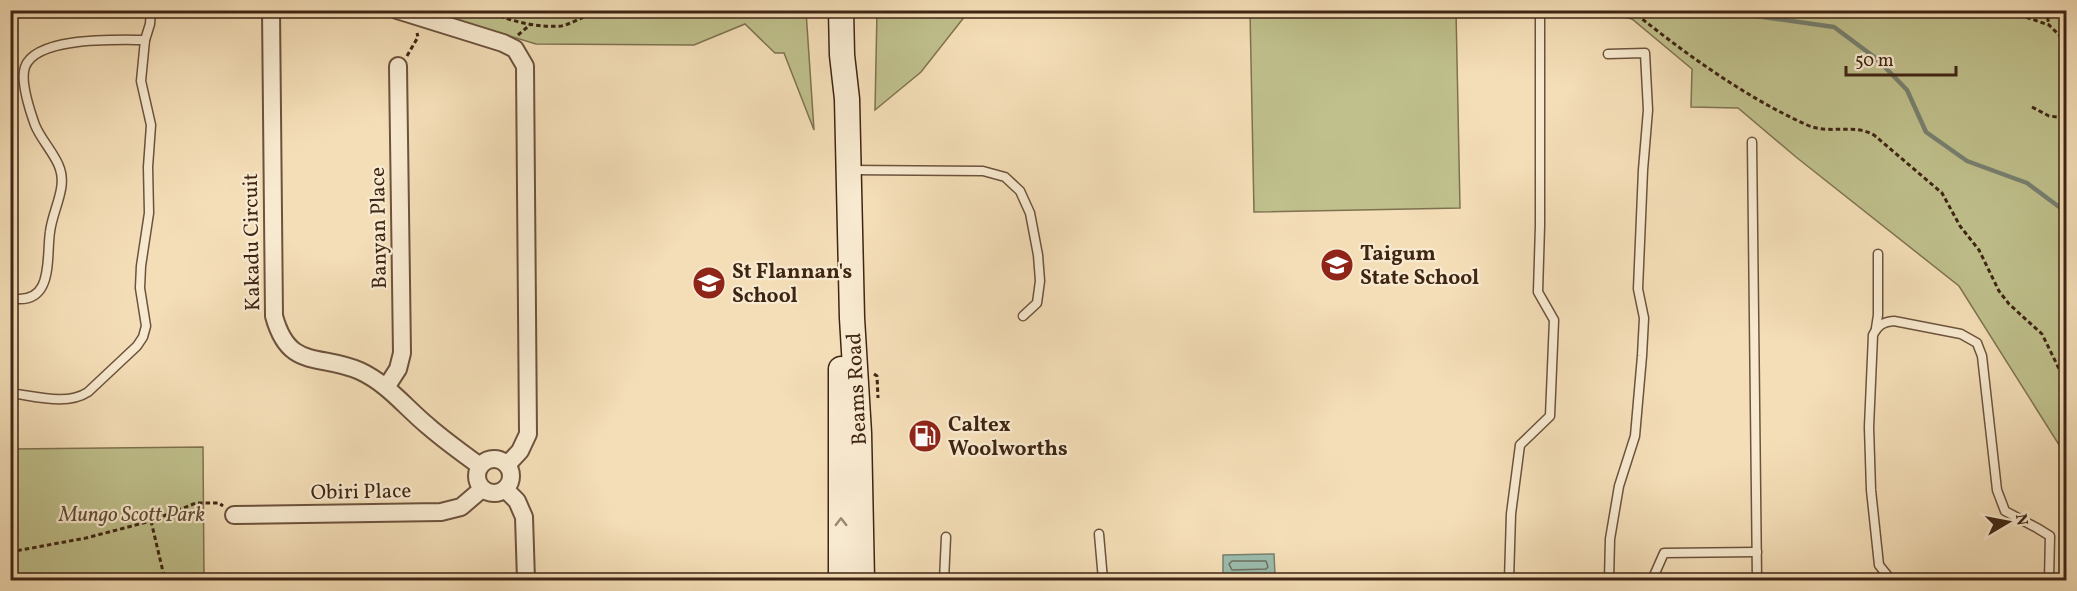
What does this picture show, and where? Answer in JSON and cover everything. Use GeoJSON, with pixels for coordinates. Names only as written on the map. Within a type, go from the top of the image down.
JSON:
{"type":"FeatureCollection","features":[{"type":"Feature","properties":{"kind":"main road","name":"Beams Road"},"geometry":{"type":"LineString","coordinates":[[841,10],[842,55],[847,99],[852,318],[859,434],[862,580]]}},
{"type":"Feature","properties":{"kind":"main road","name":"Beams Road"},"geometry":{"type":"LineString","coordinates":[[841,580],[841,292],[837,98],[842,55]]}},
{"type":"Feature","properties":{"kind":"street","name":"Kakadu Circuit"},"geometry":{"type":"LineString","coordinates":[[271,10],[274,316],[278,332],[288,347],[300,355],[360,371],[387,386],[428,426],[480,466]]}},
{"type":"Feature","properties":{"kind":"street"},"geometry":{"type":"LineString","coordinates":[[397,10],[504,43],[515,49],[525,66],[528,434],[520,451],[507,465]]}},
{"type":"Feature","properties":{"kind":"street","name":"Banyan Place"},"geometry":{"type":"LineString","coordinates":[[387,386],[398,369],[402,353],[398,66]]}},
{"type":"Feature","properties":{"kind":"street"},"geometry":{"type":"LineString","coordinates":[[488,460],[503,461],[511,475],[506,489],[492,493],[482,489],[477,476],[480,466],[488,460]]}},
{"type":"Feature","properties":{"kind":"street","name":"Obiri Place"},"geometry":{"type":"LineString","coordinates":[[234,515],[441,512],[461,507],[482,489]]}},
{"type":"Feature","properties":{"kind":"street"},"geometry":{"type":"LineString","coordinates":[[506,489],[517,501],[524,517],[526,580]]}},
{"type":"Feature","properties":{"kind":"lane"},"geometry":{"type":"LineString","coordinates":[[10,393],[66,399],[79,398],[137,346],[143,337],[146,327],[140,288],[149,213],[148,167],[151,125],[141,81],[151,10]]}},
{"type":"Feature","properties":{"kind":"lane"},"geometry":{"type":"LineString","coordinates":[[1509,580],[1511,514],[1520,446],[1550,416],[1554,320],[1538,292],[1540,10]]}},
{"type":"Feature","properties":{"kind":"lane"},"geometry":{"type":"LineString","coordinates":[[10,298],[27,297],[37,293],[45,280],[49,267],[50,232],[61,186],[60,166],[35,126],[23,81],[28,60],[72,42],[145,40]]}},
{"type":"Feature","properties":{"kind":"lane"},"geometry":{"type":"LineString","coordinates":[[1608,54],[1645,54],[1648,110],[1638,289],[1644,318],[1642,356],[1635,436],[1619,486],[1610,540],[1609,580]]}},
{"type":"Feature","properties":{"kind":"lane"},"geometry":{"type":"LineString","coordinates":[[1752,142],[1757,580]]}},
{"type":"Feature","properties":{"kind":"lane"},"geometry":{"type":"LineString","coordinates":[[849,171],[983,171],[1005,177],[1020,191],[1030,213],[1038,255],[1040,281],[1037,303],[1023,316]]}},
{"type":"Feature","properties":{"kind":"lane"},"geometry":{"type":"LineString","coordinates":[[1878,254],[1878,315],[1871,353],[1870,490],[1879,565],[1891,580]]}},
{"type":"Feature","properties":{"kind":"lane"},"geometry":{"type":"LineString","coordinates":[[1876,328],[1884,322],[1894,321],[1961,334],[1977,344],[1982,356],[1997,490],[2005,512],[2050,536],[2049,580]]}},
{"type":"Feature","properties":{"kind":"lane"},"geometry":{"type":"LineString","coordinates":[[1099,534],[1103,580]]}},
{"type":"Feature","properties":{"kind":"lane"},"geometry":{"type":"LineString","coordinates":[[944,580],[946,537]]}},
{"type":"Feature","properties":{"kind":"lane"},"geometry":{"type":"LineString","coordinates":[[1652,580],[1664,553],[1757,552]]}},
{"type":"Feature","properties":{"kind":"path"},"geometry":{"type":"LineString","coordinates":[[486,10],[501,17],[531,24],[560,26],[611,10]]}},
{"type":"Feature","properties":{"kind":"path"},"geometry":{"type":"LineString","coordinates":[[1631,10],[1672,44],[1722,78],[1809,125],[1825,130],[1863,129],[1874,135],[1942,193],[1960,226],[1979,250],[1999,291],[2009,304],[2042,334],[2067,383]]}},
{"type":"Feature","properties":{"kind":"path"},"geometry":{"type":"LineString","coordinates":[[2005,10],[2049,25],[2067,42]]}},
{"type":"Feature","properties":{"kind":"path"},"geometry":{"type":"LineString","coordinates":[[2046,10],[2049,25]]}},
{"type":"Feature","properties":{"kind":"path"},"geometry":{"type":"LineString","coordinates":[[411,51],[418,37]]}},
{"type":"Feature","properties":{"kind":"path"},"geometry":{"type":"LineString","coordinates":[[2032,108],[2049,116],[2067,118]]}},
{"type":"Feature","properties":{"kind":"path"},"geometry":{"type":"LineString","coordinates":[[10,552],[86,538],[151,521],[196,503],[219,503],[234,515]]}},
{"type":"Feature","properties":{"kind":"path"},"geometry":{"type":"LineString","coordinates":[[151,521],[165,580]]}},
{"type":"Feature","properties":{"kind":"green space"},"geometry":{"type":"Polygon","coordinates":[[[428,11],[806,11],[814,130],[784,53],[775,53],[745,24],[694,45],[536,44],[428,11]]]}},
{"type":"Feature","properties":{"kind":"green space"},"geometry":{"type":"Polygon","coordinates":[[[877,11],[969,11],[921,72],[875,110],[877,11]]]}},
{"type":"Feature","properties":{"kind":"green space"},"geometry":{"type":"Polygon","coordinates":[[[1250,11],[1456,11],[1460,208],[1254,212],[1250,11]]]}},
{"type":"Feature","properties":{"kind":"green space"},"geometry":{"type":"Polygon","coordinates":[[[1598,11],[2056,11],[2066,22],[2066,456],[1959,286],[1738,108],[1691,107],[1692,69],[1632,19],[1598,11]]]}},
{"type":"Feature","properties":{"kind":"green space","name":"Mungo Scott Park"},"geometry":{"type":"Polygon","coordinates":[[[203,447],[204,580],[11,580],[11,449],[203,447]]]}},
{"type":"Feature","properties":{"kind":"water"},"geometry":{"type":"Polygon","coordinates":[[[1274,554],[1275,575],[1223,576],[1223,555],[1274,554]]]}},
{"type":"Feature","properties":{"kind":"waterway"},"geometry":{"type":"LineString","coordinates":[[1738,10],[1756,16],[1834,27],[1877,59],[1907,90],[1926,132],[1967,161],[2027,183],[2066,212]]}},
{"type":"Feature","properties":{"kind":"place","name":"Taigum State School"},"geometry":{"type":"Point","coordinates":[1337,265]}},
{"type":"Feature","properties":{"kind":"place","name":"St Flannan's School"},"geometry":{"type":"Point","coordinates":[709,283]}},
{"type":"Feature","properties":{"kind":"place","name":"Caltex Woolworths"},"geometry":{"type":"Point","coordinates":[925,436]}}]}
